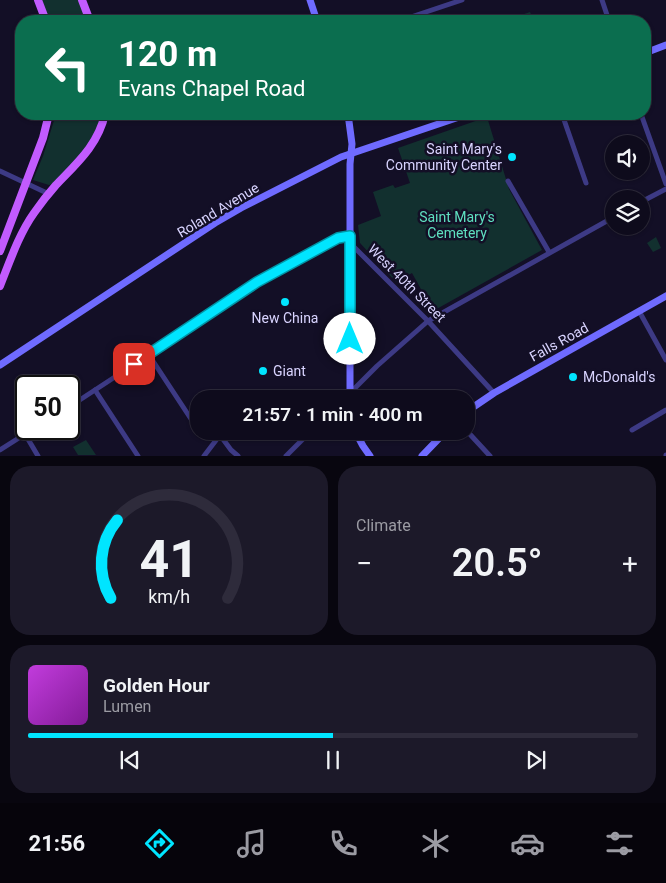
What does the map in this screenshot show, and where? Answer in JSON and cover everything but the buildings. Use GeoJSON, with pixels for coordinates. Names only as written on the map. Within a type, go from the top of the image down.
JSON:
{"type":"FeatureCollection","features":[{"type":"Feature","properties":{"kind":"main road"},"geometry":{"type":"LineString","coordinates":[[38,0],[44,15]]}},
{"type":"Feature","properties":{"kind":"main road"},"geometry":{"type":"LineString","coordinates":[[82,0],[88,15]]}},
{"type":"Feature","properties":{"kind":"main road"},"geometry":{"type":"LineString","coordinates":[[310,0],[315,15]]}},
{"type":"Feature","properties":{"kind":"main road"},"geometry":{"type":"LineString","coordinates":[[651,50],[666,45]]}},
{"type":"Feature","properties":{"kind":"main road"},"geometry":{"type":"LineString","coordinates":[[0,251],[43,138],[48,120]]}},
{"type":"Feature","properties":{"kind":"main road"},"geometry":{"type":"LineString","coordinates":[[0,286],[20,237],[33,214],[92,146],[103,120]]}},
{"type":"Feature","properties":{"kind":"main road"},"geometry":{"type":"LineString","coordinates":[[349,120],[351,133],[350,390]]}},
{"type":"Feature","properties":{"kind":"main road","name":"Roland Avenue"},"geometry":{"type":"LineString","coordinates":[[0,365],[215,223],[341,157],[450,120]]}},
{"type":"Feature","properties":{"kind":"main road","name":"Falls Road"},"geometry":{"type":"LineString","coordinates":[[475,406],[494,393],[666,296]]}},
{"type":"Feature","properties":{"kind":"main road"},"geometry":{"type":"LineString","coordinates":[[360,440],[370,456]]}},
{"type":"Feature","properties":{"kind":"main road"},"geometry":{"type":"LineString","coordinates":[[422,456],[437,440]]}},
{"type":"Feature","properties":{"kind":"street"},"geometry":{"type":"LineString","coordinates":[[417,15],[462,0]]}},
{"type":"Feature","properties":{"kind":"street"},"geometry":{"type":"LineString","coordinates":[[602,0],[607,15]]}},
{"type":"Feature","properties":{"kind":"street"},"geometry":{"type":"LineString","coordinates":[[564,120],[586,183]]}},
{"type":"Feature","properties":{"kind":"street"},"geometry":{"type":"LineString","coordinates":[[643,120],[666,184]]}},
{"type":"Feature","properties":{"kind":"street"},"geometry":{"type":"LineString","coordinates":[[0,171],[27,182],[49,194]]}},
{"type":"Feature","properties":{"kind":"street"},"geometry":{"type":"LineString","coordinates":[[508,180],[549,252]]}},
{"type":"Feature","properties":{"kind":"street"},"geometry":{"type":"LineString","coordinates":[[650,197],[666,189]]}},
{"type":"Feature","properties":{"kind":"street"},"geometry":{"type":"LineString","coordinates":[[356,390],[428,321],[605,222]]}},
{"type":"Feature","properties":{"kind":"street"},"geometry":{"type":"LineString","coordinates":[[80,399],[271,274],[338,238],[350,240]]}},
{"type":"Feature","properties":{"kind":"street","name":"West 40th Street"},"geometry":{"type":"LineString","coordinates":[[350,240],[494,393]]}},
{"type":"Feature","properties":{"kind":"street"},"geometry":{"type":"LineString","coordinates":[[639,312],[665,358]]}},
{"type":"Feature","properties":{"kind":"street"},"geometry":{"type":"LineString","coordinates":[[149,355],[190,417]]}},
{"type":"Feature","properties":{"kind":"street"},"geometry":{"type":"LineString","coordinates":[[95,390],[138,456]]}},
{"type":"Feature","properties":{"kind":"street"},"geometry":{"type":"LineString","coordinates":[[632,430],[666,410]]}},
{"type":"Feature","properties":{"kind":"street"},"geometry":{"type":"LineString","coordinates":[[0,450],[16,440]]}},
{"type":"Feature","properties":{"kind":"street"},"geometry":{"type":"LineString","coordinates":[[29,440],[38,456]]}},
{"type":"Feature","properties":{"kind":"street"},"geometry":{"type":"LineString","coordinates":[[204,456],[214,440]]}},
{"type":"Feature","properties":{"kind":"street"},"geometry":{"type":"LineString","coordinates":[[223,440],[238,456]]}},
{"type":"Feature","properties":{"kind":"street"},"geometry":{"type":"LineString","coordinates":[[286,455],[302,440]]}},
{"type":"Feature","properties":{"kind":"street"},"geometry":{"type":"LineString","coordinates":[[475,440],[490,456]]}},
{"type":"Feature","properties":{"kind":"street"},"geometry":{"type":"LineString","coordinates":[[225,456],[231,450]]}},
{"type":"Feature","properties":{"kind":"green space"},"geometry":{"type":"Polygon","coordinates":[[[42,0],[79,0],[85,15],[47,15],[42,0]]]}},
{"type":"Feature","properties":{"kind":"green space"},"geometry":{"type":"Polygon","coordinates":[[[54,120],[101,120],[91,143],[54,184],[49,185],[33,180],[54,120]]]}},
{"type":"Feature","properties":{"kind":"green space","name":"Saint Mary's Cemetery"},"geometry":{"type":"Polygon","coordinates":[[[478,120],[488,120],[509,189],[542,250],[433,311],[412,273],[396,282],[360,243],[358,225],[381,216],[373,192],[393,185],[395,188],[410,183],[398,148],[478,120]]]}},
{"type":"Feature","properties":{"kind":"green space"},"geometry":{"type":"Polygon","coordinates":[[[656,237],[661,248],[653,252],[647,243],[656,237]]]}},
{"type":"Feature","properties":{"kind":"green space"},"geometry":{"type":"Polygon","coordinates":[[[86,440],[96,455],[78,455],[73,447],[86,440]]]}},
{"type":"Feature","properties":{"kind":"place","name":"Saint Mary's Community Center"},"geometry":{"type":"Point","coordinates":[512,157]}},
{"type":"Feature","properties":{"kind":"place","name":"New China"},"geometry":{"type":"Point","coordinates":[285,302]}},
{"type":"Feature","properties":{"kind":"place","name":"Giant"},"geometry":{"type":"Point","coordinates":[263,371]}},
{"type":"Feature","properties":{"kind":"place","name":"McDonald's"},"geometry":{"type":"Point","coordinates":[573,377]}},
{"type":"Feature","properties":{"kind":"route"},"geometry":{"type":"LineString","coordinates":[[134,364],[257,282],[338,238],[350,236],[350,339]]}}]}
